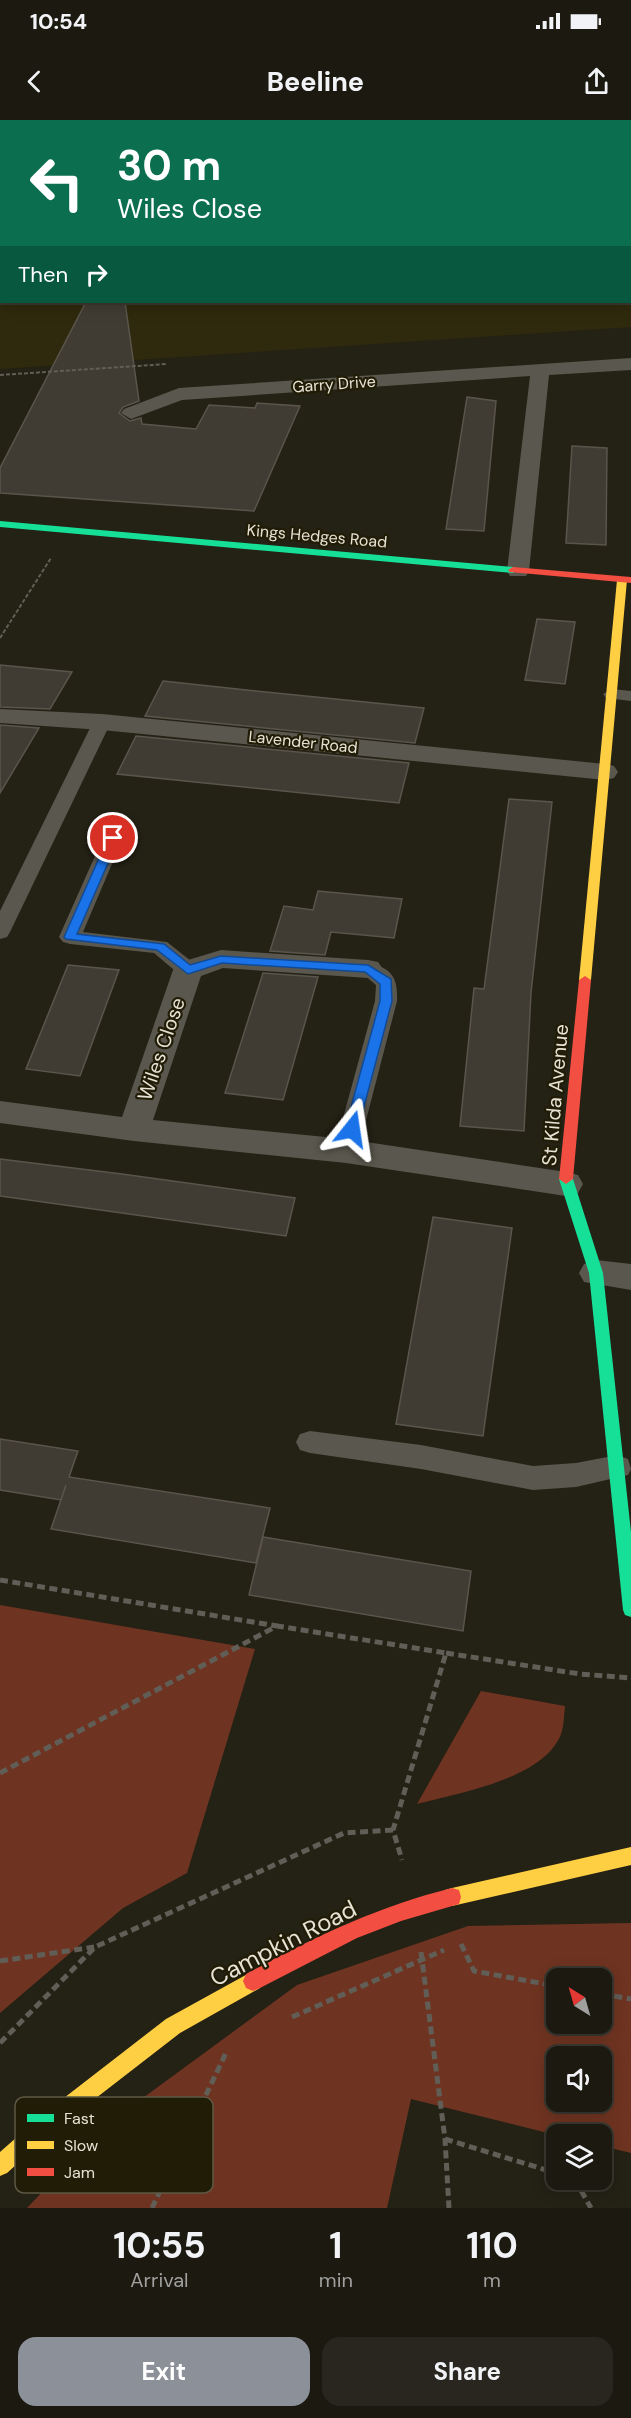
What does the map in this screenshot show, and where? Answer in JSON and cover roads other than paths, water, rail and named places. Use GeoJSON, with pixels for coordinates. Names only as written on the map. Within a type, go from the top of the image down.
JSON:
{"type":"FeatureCollection","features":[{"type":"Feature","properties":{"kind":"street","name":"Garry Drive"},"geometry":{"type":"LineString","coordinates":[[131,413],[178,394],[631,363]]}},
{"type":"Feature","properties":{"kind":"street"},"geometry":{"type":"LineString","coordinates":[[518,571],[540,370]]}},
{"type":"Feature","properties":{"kind":"street","name":"Kings Hedges Road"},"geometry":{"type":"LineString","coordinates":[[0,524],[626,580]]}},
{"type":"Feature","properties":{"kind":"street","name":"St Kilda Avenue"},"geometry":{"type":"LineString","coordinates":[[626,580],[612,694],[566,1184],[596,1273],[618,1467],[622,1546],[631,1610]]}},
{"type":"Feature","properties":{"kind":"street","name":"Lavender Road"},"geometry":{"type":"LineString","coordinates":[[0,716],[102,722],[605,772]]}},
{"type":"Feature","properties":{"kind":"street"},"geometry":{"type":"LineString","coordinates":[[188,970],[221,959],[368,969]]}},
{"type":"Feature","properties":{"kind":"street","name":"Wiles Close"},"geometry":{"type":"LineString","coordinates":[[134,1130],[188,970]]}},
{"type":"Feature","properties":{"kind":"street"},"geometry":{"type":"LineString","coordinates":[[0,1112],[134,1130],[346,1150],[566,1184]]}},
{"type":"Feature","properties":{"kind":"street"},"geometry":{"type":"LineString","coordinates":[[596,1273],[631,1277]]}},
{"type":"Feature","properties":{"kind":"street","name":"Campkin Road"},"geometry":{"type":"LineString","coordinates":[[81,2097],[173,2026],[286,1962],[411,1906],[631,1856]]}},
{"type":"Feature","properties":{"kind":"street","name":"Campkin Road"},"geometry":{"type":"LineString","coordinates":[[0,2166],[15,2153]]}},
{"type":"Feature","properties":{"kind":"lane"},"geometry":{"type":"LineString","coordinates":[[612,694],[631,696]]}},
{"type":"Feature","properties":{"kind":"lane"},"geometry":{"type":"LineString","coordinates":[[0,932],[102,722]]}},
{"type":"Feature","properties":{"kind":"lane"},"geometry":{"type":"LineString","coordinates":[[113,838],[70,937],[160,947],[188,970]]}},
{"type":"Feature","properties":{"kind":"lane"},"geometry":{"type":"LineString","coordinates":[[346,1150],[386,1001],[387,982],[368,969]]}},
{"type":"Feature","properties":{"kind":"lane"},"geometry":{"type":"LineString","coordinates":[[310,1442],[421,1457],[533,1479],[576,1475],[618,1467]]}}]}
